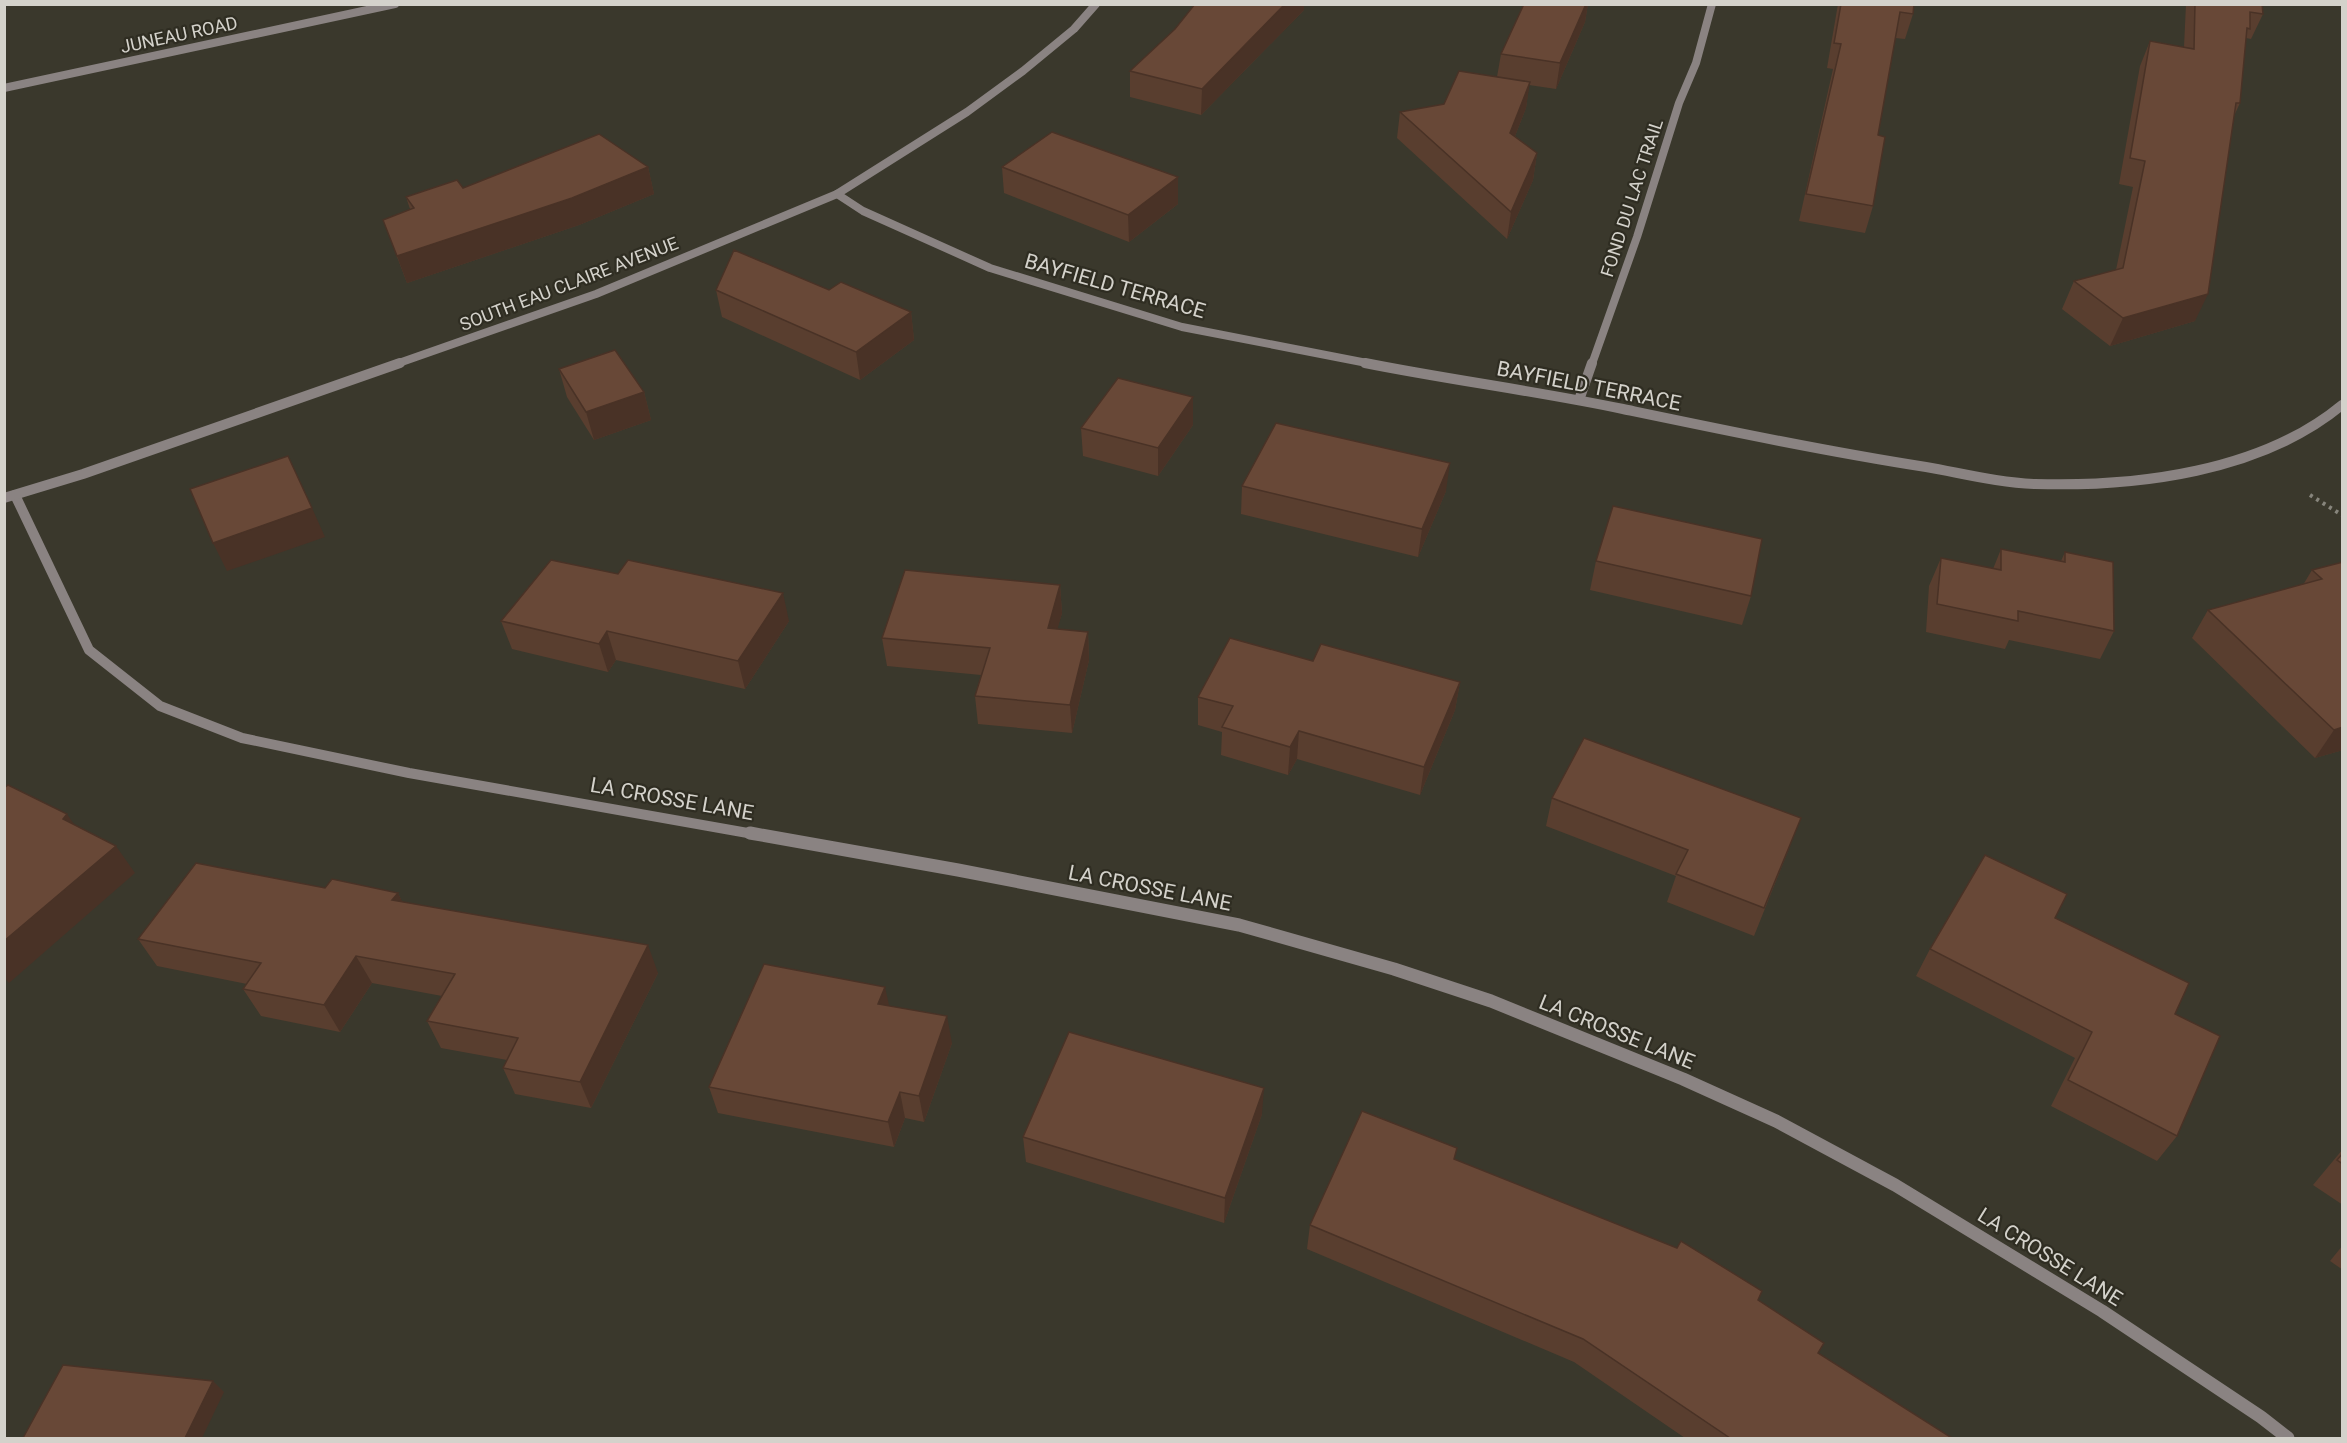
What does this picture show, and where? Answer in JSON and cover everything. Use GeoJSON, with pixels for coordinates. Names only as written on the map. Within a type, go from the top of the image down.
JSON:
{"type":"FeatureCollection","features":[{"type":"Feature","properties":{"kind":"street","name":"JUNEAU ROAD"},"geometry":{"type":"LineString","coordinates":[[4,88],[395,4]]}},
{"type":"Feature","properties":{"kind":"street","name":"SOUTH EAU CLAIRE AVENUE"},"geometry":{"type":"LineString","coordinates":[[10,497],[83,474],[596,294],[837,194],[938,131],[995,92],[1074,28],[1096,4]]}},
{"type":"Feature","properties":{"kind":"street","name":"FOND DU LAC TRAIL"},"geometry":{"type":"LineString","coordinates":[[1579,400],[1637,237],[1679,103],[1696,63],[1712,4]]}},
{"type":"Feature","properties":{"kind":"street","name":"BAYFIELD TERRACE"},"geometry":{"type":"LineString","coordinates":[[837,194],[863,211],[990,268],[1182,327],[1432,376],[1579,400],[1821,451],[2032,483],[2095,484],[2200,471],[2250,456],[2279,444],[2325,419],[2343,405]]}},
{"type":"Feature","properties":{"kind":"street","name":"LA CROSSE LANE"},"geometry":{"type":"LineString","coordinates":[[10,497],[88,650],[160,706],[242,738],[409,773],[958,870],[1239,926],[1394,969],[1491,1001],[1776,1121],[1895,1185],[2102,1311],[2261,1417],[2288,1438]]}},
{"type":"Feature","properties":{"kind":"path"},"geometry":{"type":"LineString","coordinates":[[2310,495],[2343,515]]}},
{"type":"Feature","properties":{"kind":"building"},"geometry":{"type":"Polygon","coordinates":[[[1195,4],[1285,4],[1202,89],[1130,71],[1175,29],[1195,4]]]}},
{"type":"Feature","properties":{"kind":"building"},"geometry":{"type":"Polygon","coordinates":[[[1524,4],[1586,4],[1560,63],[1501,54],[1524,4]]]}},
{"type":"Feature","properties":{"kind":"building"},"geometry":{"type":"Polygon","coordinates":[[[1841,4],[1914,4],[1913,14],[1900,12],[1878,135],[1885,137],[1873,206],[1806,194],[1841,44],[1834,43],[1841,4]]]}},
{"type":"Feature","properties":{"kind":"building"},"geometry":{"type":"Polygon","coordinates":[[[2195,4],[2262,4],[2263,14],[2250,12],[2250,29],[2247,28],[2240,103],[2236,103],[2208,294],[2123,318],[2074,281],[2123,268],[2145,161],[2130,158],[2150,41],[2194,49],[2195,4]]]}},
{"type":"Feature","properties":{"kind":"building"},"geometry":{"type":"Polygon","coordinates":[[[1459,71],[1530,82],[1510,133],[1537,153],[1511,212],[1400,112],[1444,104],[1459,71]]]}},
{"type":"Feature","properties":{"kind":"building"},"geometry":{"type":"Polygon","coordinates":[[[1052,132],[1178,177],[1128,215],[1002,167],[1052,132]]]}},
{"type":"Feature","properties":{"kind":"building"},"geometry":{"type":"Polygon","coordinates":[[[599,134],[648,167],[572,198],[397,256],[383,220],[414,208],[406,197],[457,180],[463,188],[599,134]]]}},
{"type":"Feature","properties":{"kind":"building"},"geometry":{"type":"Polygon","coordinates":[[[734,250],[829,290],[841,282],[911,312],[856,352],[716,290],[734,250]]]}},
{"type":"Feature","properties":{"kind":"building"},"geometry":{"type":"Polygon","coordinates":[[[615,350],[644,392],[586,412],[559,369],[615,350]]]}},
{"type":"Feature","properties":{"kind":"building"},"geometry":{"type":"Polygon","coordinates":[[[1118,378],[1193,397],[1158,448],[1081,428],[1118,378]]]}},
{"type":"Feature","properties":{"kind":"building"},"geometry":{"type":"Polygon","coordinates":[[[1276,423],[1450,463],[1422,529],[1242,486],[1276,423]]]}},
{"type":"Feature","properties":{"kind":"building"},"geometry":{"type":"Polygon","coordinates":[[[288,456],[312,508],[213,543],[190,489],[288,456]]]}},
{"type":"Feature","properties":{"kind":"building"},"geometry":{"type":"Polygon","coordinates":[[[1613,506],[1762,539],[1751,596],[1596,561],[1613,506]]]}},
{"type":"Feature","properties":{"kind":"building"},"geometry":{"type":"Polygon","coordinates":[[[2001,549],[2065,562],[2065,552],[2113,562],[2114,631],[2018,611],[2018,621],[1937,604],[1941,558],[2001,570],[2001,549]]]}},
{"type":"Feature","properties":{"kind":"building"},"geometry":{"type":"Polygon","coordinates":[[[551,560],[618,574],[628,560],[783,593],[738,661],[607,631],[599,644],[501,621],[551,560]]]}},
{"type":"Feature","properties":{"kind":"building"},"geometry":{"type":"Polygon","coordinates":[[[2343,562],[2343,727],[2334,730],[2208,610],[2322,579],[2312,570],[2343,562]]]}},
{"type":"Feature","properties":{"kind":"building"},"geometry":{"type":"Polygon","coordinates":[[[905,570],[1060,585],[1048,628],[1088,632],[1070,705],[975,696],[990,648],[882,638],[905,570]]]}},
{"type":"Feature","properties":{"kind":"building"},"geometry":{"type":"Polygon","coordinates":[[[1230,638],[1313,661],[1321,644],[1460,682],[1424,767],[1299,731],[1290,747],[1222,727],[1233,706],[1198,697],[1230,638]]]}},
{"type":"Feature","properties":{"kind":"building"},"geometry":{"type":"Polygon","coordinates":[[[1584,738],[1801,818],[1764,908],[1676,874],[1688,850],[1552,798],[1584,738]]]}},
{"type":"Feature","properties":{"kind":"building"},"geometry":{"type":"Polygon","coordinates":[[[8,785],[67,814],[63,819],[116,846],[4,941],[4,788],[8,785]]]}},
{"type":"Feature","properties":{"kind":"building"},"geometry":{"type":"Polygon","coordinates":[[[1985,855],[2067,894],[2055,918],[2189,983],[2175,1014],[2220,1036],[2177,1136],[2068,1080],[2092,1032],[1930,949],[1985,855]]]}},
{"type":"Feature","properties":{"kind":"building"},"geometry":{"type":"Polygon","coordinates":[[[196,863],[325,888],[332,879],[398,893],[392,900],[648,945],[580,1082],[503,1068],[518,1038],[427,1021],[455,974],[356,956],[324,1005],[243,989],[261,963],[138,939],[196,863]]]}},
{"type":"Feature","properties":{"kind":"building"},"geometry":{"type":"Polygon","coordinates":[[[764,964],[885,987],[878,1004],[947,1016],[919,1096],[900,1092],[888,1122],[709,1087],[764,964]]]}},
{"type":"Feature","properties":{"kind":"building"},"geometry":{"type":"Polygon","coordinates":[[[1069,1032],[1264,1088],[1225,1198],[1023,1137],[1069,1032]]]}},
{"type":"Feature","properties":{"kind":"building"},"geometry":{"type":"Polygon","coordinates":[[[1362,1111],[1457,1148],[1454,1159],[1677,1248],[1681,1241],[1762,1291],[1758,1300],[1824,1343],[1818,1353],[1952,1438],[1730,1438],[1583,1339],[1310,1225],[1362,1111]]]}},
{"type":"Feature","properties":{"kind":"building"},"geometry":{"type":"Polygon","coordinates":[[[2343,1153],[2343,1164],[2337,1160],[2343,1153]]]}},
{"type":"Feature","properties":{"kind":"building"},"geometry":{"type":"Polygon","coordinates":[[[63,1365],[213,1381],[185,1438],[23,1438],[63,1365]]]}}]}
